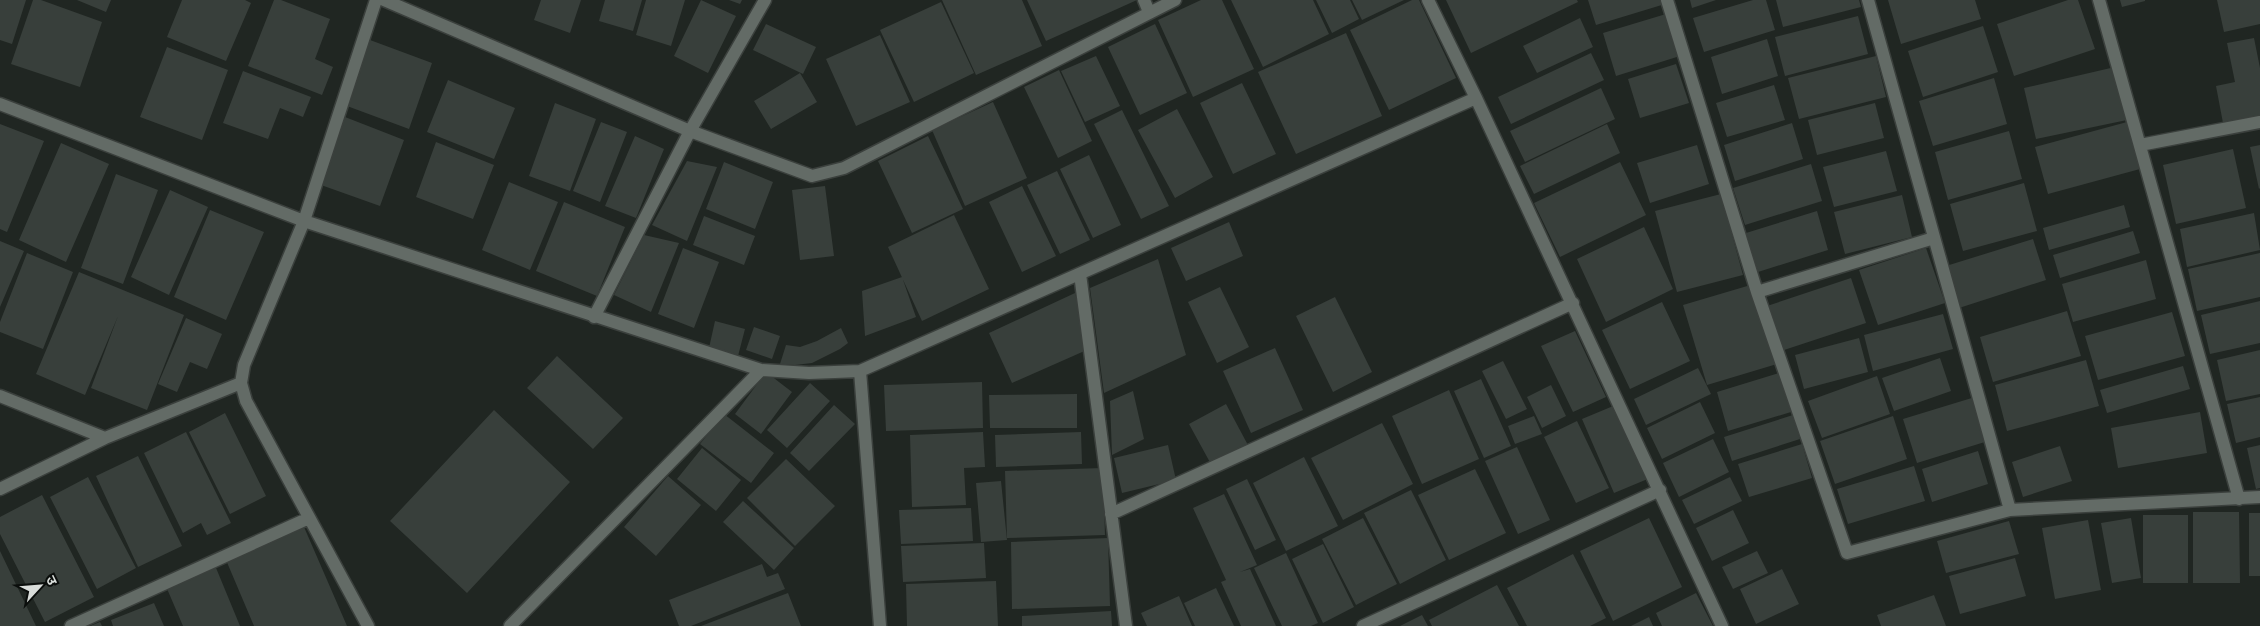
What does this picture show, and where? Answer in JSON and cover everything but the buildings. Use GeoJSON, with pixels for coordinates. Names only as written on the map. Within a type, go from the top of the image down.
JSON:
{"type":"FeatureCollection","features":[{"type":"Feature","properties":{"kind":"street"},"geometry":{"type":"LineString","coordinates":[[368,626],[246,401],[241,383],[244,365],[304,221],[376,0]]}},
{"type":"Feature","properties":{"kind":"street"},"geometry":{"type":"LineString","coordinates":[[384,0],[690,131],[812,176],[844,168],[1147,6],[1175,0]]}},
{"type":"Feature","properties":{"kind":"street"},"geometry":{"type":"LineString","coordinates":[[594,317],[690,131],[765,0]]}},
{"type":"Feature","properties":{"kind":"street"},"geometry":{"type":"LineString","coordinates":[[1428,0],[1573,303],[1722,626]]}},
{"type":"Feature","properties":{"kind":"street"},"geometry":{"type":"LineString","coordinates":[[1667,0],[1758,292],[1847,553],[2010,510],[2260,497]]}},
{"type":"Feature","properties":{"kind":"street"},"geometry":{"type":"LineString","coordinates":[[1868,0],[2010,510]]}},
{"type":"Feature","properties":{"kind":"street"},"geometry":{"type":"LineString","coordinates":[[2099,0],[2239,499]]}},
{"type":"Feature","properties":{"kind":"street"},"geometry":{"type":"LineString","coordinates":[[0,104],[304,221],[761,370],[809,373],[860,371],[1476,98]]}},
{"type":"Feature","properties":{"kind":"street"},"geometry":{"type":"LineString","coordinates":[[2140,145],[2260,122]]}},
{"type":"Feature","properties":{"kind":"street"},"geometry":{"type":"LineString","coordinates":[[1758,292],[1934,238]]}},
{"type":"Feature","properties":{"kind":"street"},"geometry":{"type":"LineString","coordinates":[[1080,274],[1126,626]]}},
{"type":"Feature","properties":{"kind":"street"},"geometry":{"type":"LineString","coordinates":[[1111,514],[1573,303]]}},
{"type":"Feature","properties":{"kind":"street"},"geometry":{"type":"LineString","coordinates":[[510,626],[761,370]]}},
{"type":"Feature","properties":{"kind":"street"},"geometry":{"type":"LineString","coordinates":[[860,371],[880,626]]}},
{"type":"Feature","properties":{"kind":"street"},"geometry":{"type":"LineString","coordinates":[[0,489],[105,438],[241,383]]}},
{"type":"Feature","properties":{"kind":"street"},"geometry":{"type":"LineString","coordinates":[[0,396],[105,438]]}},
{"type":"Feature","properties":{"kind":"street"},"geometry":{"type":"LineString","coordinates":[[1363,626],[1660,490]]}},
{"type":"Feature","properties":{"kind":"street"},"geometry":{"type":"LineString","coordinates":[[71,626],[309,518]]}}]}
